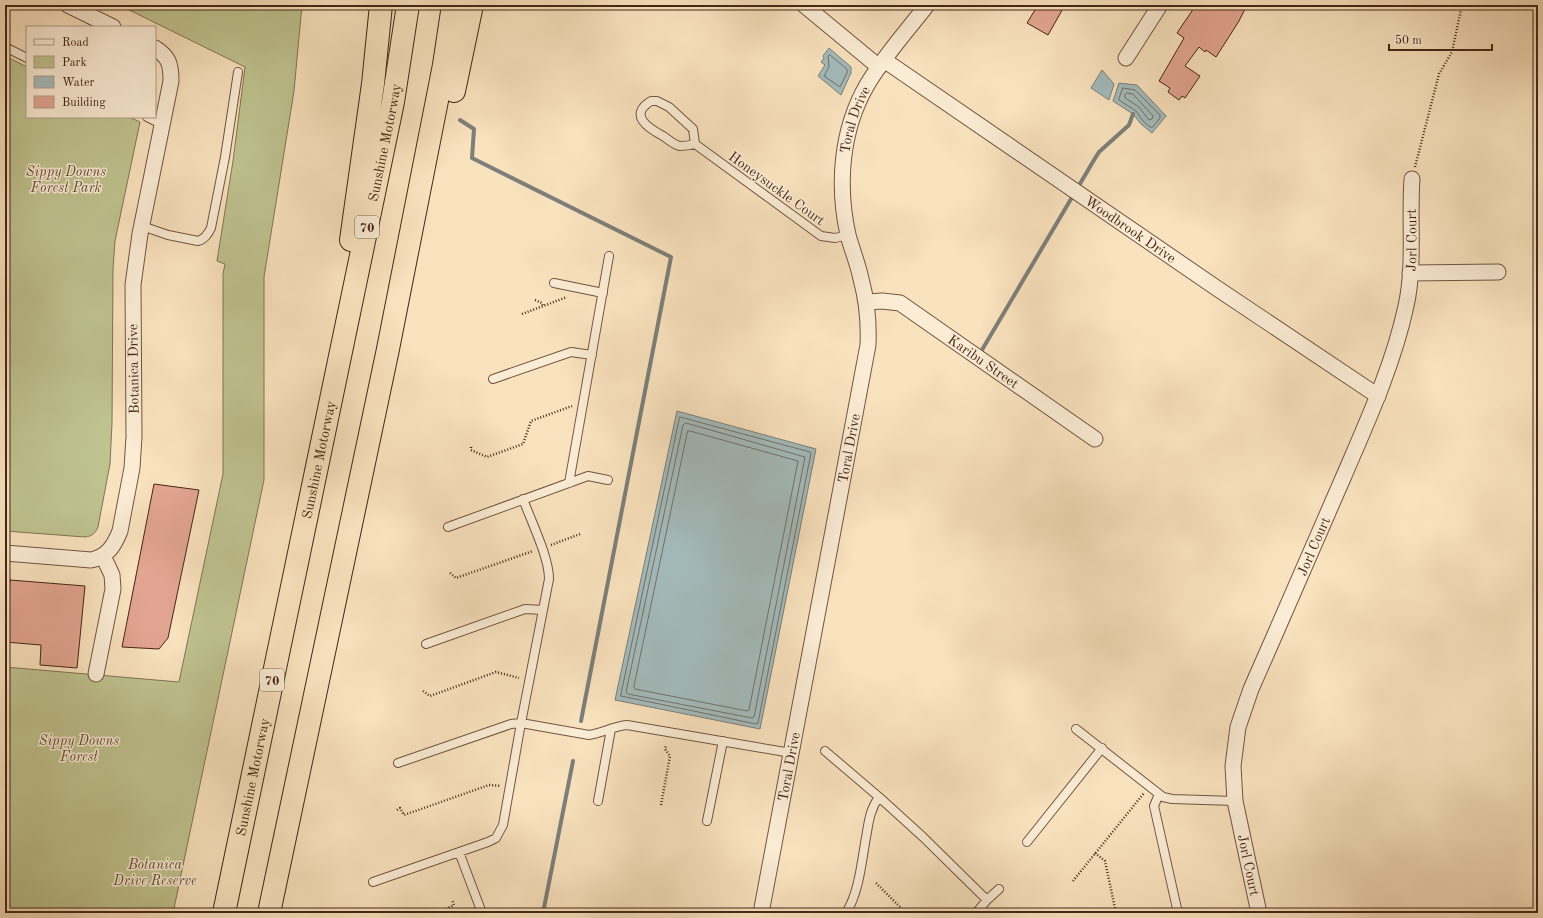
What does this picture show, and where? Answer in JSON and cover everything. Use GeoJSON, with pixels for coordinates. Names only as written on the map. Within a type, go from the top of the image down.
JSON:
{"type":"FeatureCollection","features":[{"type":"Feature","properties":{"kind":"highway"},"geometry":{"type":"LineString","coordinates":[[321,448],[373,84],[381,5]]}},
{"type":"Feature","properties":{"kind":"highway","name":"Sunshine Motorway"},"geometry":{"type":"LineString","coordinates":[[224,913],[393,102],[408,5]]}},
{"type":"Feature","properties":{"kind":"highway"},"geometry":{"type":"LineString","coordinates":[[269,913],[388,349],[444,65],[452,5]]}},
{"type":"Feature","properties":{"kind":"highway"},"geometry":{"type":"LineString","coordinates":[[388,349],[450,108],[472,5]]}},
{"type":"Feature","properties":{"kind":"street"},"geometry":{"type":"LineString","coordinates":[[68,5],[111,26]]}},
{"type":"Feature","properties":{"kind":"street","name":"Woodbrook Drive"},"geometry":{"type":"LineString","coordinates":[[804,5],[881,64],[1378,396]]}},
{"type":"Feature","properties":{"kind":"street","name":"Toral Drive"},"geometry":{"type":"LineString","coordinates":[[761,913],[868,345],[869,326],[866,302],[861,279],[848,236],[844,208],[842,184],[846,141],[859,102],[881,64],[927,5]]}},
{"type":"Feature","properties":{"kind":"street"},"geometry":{"type":"LineString","coordinates":[[1126,58],[1160,5]]}},
{"type":"Feature","properties":{"kind":"street","name":"Botanica Drive"},"geometry":{"type":"LineString","coordinates":[[104,556],[113,546],[120,532],[132,468],[134,437],[133,285],[142,226],[171,81],[171,71],[167,58],[156,49]]}},
{"type":"Feature","properties":{"kind":"street","name":"Jorl Court"},"geometry":{"type":"LineString","coordinates":[[1259,913],[1235,801],[1233,766],[1238,727],[1251,689],[1378,396],[1397,344],[1406,304],[1410,273],[1410,202],[1412,179]]}},
{"type":"Feature","properties":{"kind":"street"},"geometry":{"type":"LineString","coordinates":[[1410,273],[1498,272]]}},
{"type":"Feature","properties":{"kind":"street","name":"Karibu Street"},"geometry":{"type":"LineString","coordinates":[[866,302],[882,301],[900,304],[1094,439]]}},
{"type":"Feature","properties":{"kind":"street"},"geometry":{"type":"LineString","coordinates":[[5,553],[86,560],[104,556],[112,575],[112,588],[96,674]]}},
{"type":"Feature","properties":{"kind":"lane"},"geometry":{"type":"LineString","coordinates":[[5,47],[26,58]]}},
{"type":"Feature","properties":{"kind":"lane"},"geometry":{"type":"LineString","coordinates":[[142,226],[168,235],[198,241],[202,240],[211,228],[238,72]]}},
{"type":"Feature","properties":{"kind":"lane"},"geometry":{"type":"LineString","coordinates":[[651,101],[657,101],[669,107],[693,129],[696,144],[679,146],[652,130],[641,120],[640,114],[643,106],[651,101]]}},
{"type":"Feature","properties":{"kind":"lane"},"geometry":{"type":"LineString","coordinates":[[149,118],[162,125]]}},
{"type":"Feature","properties":{"kind":"lane","name":"Honeysuckle Court"},"geometry":{"type":"LineString","coordinates":[[696,144],[821,236],[835,238],[848,236]]}},
{"type":"Feature","properties":{"kind":"lane"},"geometry":{"type":"LineString","coordinates":[[569,483],[609,256]]}},
{"type":"Feature","properties":{"kind":"lane"},"geometry":{"type":"LineString","coordinates":[[554,282],[603,293]]}},
{"type":"Feature","properties":{"kind":"lane"},"geometry":{"type":"LineString","coordinates":[[492,379],[571,352],[592,355]]}},
{"type":"Feature","properties":{"kind":"lane"},"geometry":{"type":"LineString","coordinates":[[448,527],[588,476],[608,480]]}},
{"type":"Feature","properties":{"kind":"lane"},"geometry":{"type":"LineString","coordinates":[[373,882],[488,842],[496,838],[503,825],[549,579],[549,571],[542,549],[523,499]]}},
{"type":"Feature","properties":{"kind":"lane"},"geometry":{"type":"LineString","coordinates":[[426,644],[524,609],[543,610]]}},
{"type":"Feature","properties":{"kind":"lane"},"geometry":{"type":"LineString","coordinates":[[398,763],[502,727],[521,723],[589,735],[599,734],[627,725],[791,753]]}},
{"type":"Feature","properties":{"kind":"lane"},"geometry":{"type":"LineString","coordinates":[[598,801],[611,729]]}},
{"type":"Feature","properties":{"kind":"lane"},"geometry":{"type":"LineString","coordinates":[[1076,729],[1159,794],[1172,799],[1235,801]]}},
{"type":"Feature","properties":{"kind":"lane"},"geometry":{"type":"LineString","coordinates":[[707,821],[723,741]]}},
{"type":"Feature","properties":{"kind":"lane"},"geometry":{"type":"LineString","coordinates":[[1027,842],[1102,748]]}},
{"type":"Feature","properties":{"kind":"lane"},"geometry":{"type":"LineString","coordinates":[[825,752],[879,797],[987,900]]}},
{"type":"Feature","properties":{"kind":"lane"},"geometry":{"type":"LineString","coordinates":[[1159,794],[1154,806],[1178,913]]}},
{"type":"Feature","properties":{"kind":"lane"},"geometry":{"type":"LineString","coordinates":[[846,913],[856,890],[871,809],[879,797]]}},
{"type":"Feature","properties":{"kind":"lane"},"geometry":{"type":"LineString","coordinates":[[459,852],[482,913]]}},
{"type":"Feature","properties":{"kind":"lane"},"geometry":{"type":"LineString","coordinates":[[976,913],[987,900],[1000,890]]}},
{"type":"Feature","properties":{"kind":"path"},"geometry":{"type":"LineString","coordinates":[[1412,179],[1439,74],[1452,52],[1462,5]]}},
{"type":"Feature","properties":{"kind":"path"},"geometry":{"type":"LineString","coordinates":[[522,314],[566,297],[573,298]]}},
{"type":"Feature","properties":{"kind":"path"},"geometry":{"type":"LineString","coordinates":[[535,300],[542,303],[543,306]]}},
{"type":"Feature","properties":{"kind":"path"},"geometry":{"type":"LineString","coordinates":[[471,447],[471,450],[487,457],[523,444],[531,421],[583,401]]}},
{"type":"Feature","properties":{"kind":"path"},"geometry":{"type":"LineString","coordinates":[[450,573],[456,578],[542,549],[580,534]]}},
{"type":"Feature","properties":{"kind":"path"},"geometry":{"type":"LineString","coordinates":[[422,691],[430,696],[496,672],[529,680]]}},
{"type":"Feature","properties":{"kind":"path"},"geometry":{"type":"LineString","coordinates":[[661,805],[670,756],[665,749],[666,745]]}},
{"type":"Feature","properties":{"kind":"path"},"geometry":{"type":"LineString","coordinates":[[397,810],[400,808],[404,815],[489,785],[509,787]]}},
{"type":"Feature","properties":{"kind":"path"},"geometry":{"type":"LineString","coordinates":[[1073,881],[1149,787]]}},
{"type":"Feature","properties":{"kind":"path"},"geometry":{"type":"LineString","coordinates":[[1095,853],[1105,861],[1116,913]]}},
{"type":"Feature","properties":{"kind":"path"},"geometry":{"type":"LineString","coordinates":[[876,883],[906,913]]}},
{"type":"Feature","properties":{"kind":"path"},"geometry":{"type":"LineString","coordinates":[[438,913],[454,905],[452,900]]}},
{"type":"Feature","properties":{"kind":"green space"},"geometry":{"type":"Polygon","coordinates":[[[119,5],[302,5],[294,91],[264,277],[264,480],[173,913],[5,913],[5,667],[179,682],[223,474],[223,274],[225,264],[217,261],[233,161],[245,67],[119,5]]]}},
{"type":"Feature","properties":{"kind":"green space","name":"Sippy Downs Forest Park"},"geometry":{"type":"Polygon","coordinates":[[[5,56],[26,66],[26,118],[131,118],[140,122],[115,241],[113,269],[112,423],[110,464],[98,527],[93,534],[85,537],[5,531],[5,56]]]}},
{"type":"Feature","properties":{"kind":"water"},"geometry":{"type":"Polygon","coordinates":[[[829,48],[851,67],[851,73],[841,95],[818,76],[825,65],[821,62],[824,58],[823,56],[829,48]]]}},
{"type":"Feature","properties":{"kind":"water"},"geometry":{"type":"Polygon","coordinates":[[[1102,70],[1114,84],[1109,100],[1091,88],[1102,70]]]}},
{"type":"Feature","properties":{"kind":"water"},"geometry":{"type":"Polygon","coordinates":[[[1119,83],[1137,85],[1166,116],[1152,133],[1141,124],[1133,114],[1113,101],[1119,83]]]}},
{"type":"Feature","properties":{"kind":"water"},"geometry":{"type":"Polygon","coordinates":[[[677,411],[816,449],[760,729],[615,700],[677,411]]]}},
{"type":"Feature","properties":{"kind":"building"},"geometry":{"type":"Polygon","coordinates":[[[1038,5],[1065,5],[1048,35],[1027,23],[1038,5]]]}},
{"type":"Feature","properties":{"kind":"building"},"geometry":{"type":"Polygon","coordinates":[[[1196,5],[1247,5],[1239,21],[1216,57],[1206,50],[1205,52],[1199,47],[1185,66],[1200,76],[1185,98],[1182,96],[1179,100],[1168,92],[1170,88],[1159,81],[1184,38],[1177,33],[1196,5]]]}},
{"type":"Feature","properties":{"kind":"building"},"geometry":{"type":"Polygon","coordinates":[[[154,484],[199,490],[168,638],[159,649],[122,647],[154,484]]]}},
{"type":"Feature","properties":{"kind":"building"},"geometry":{"type":"Polygon","coordinates":[[[10,580],[85,586],[77,668],[40,665],[41,645],[5,642],[10,580]]]}},
{"type":"Feature","properties":{"kind":"waterway"},"geometry":{"type":"LineString","coordinates":[[979,355],[1099,152],[1129,125],[1133,114]]}},
{"type":"Feature","properties":{"kind":"waterway"},"geometry":{"type":"LineString","coordinates":[[460,120],[474,129],[472,158],[671,257],[581,721]]}},
{"type":"Feature","properties":{"kind":"waterway"},"geometry":{"type":"LineString","coordinates":[[543,913],[573,761]]}},
{"type":"Feature","properties":{"kind":"park label","name":"Sippy Downs Forest"},"geometry":{"type":"Point","coordinates":[79,748]}},
{"type":"Feature","properties":{"kind":"park label","name":"Botanica Drive Reserve"},"geometry":{"type":"Point","coordinates":[155,872]}}]}
